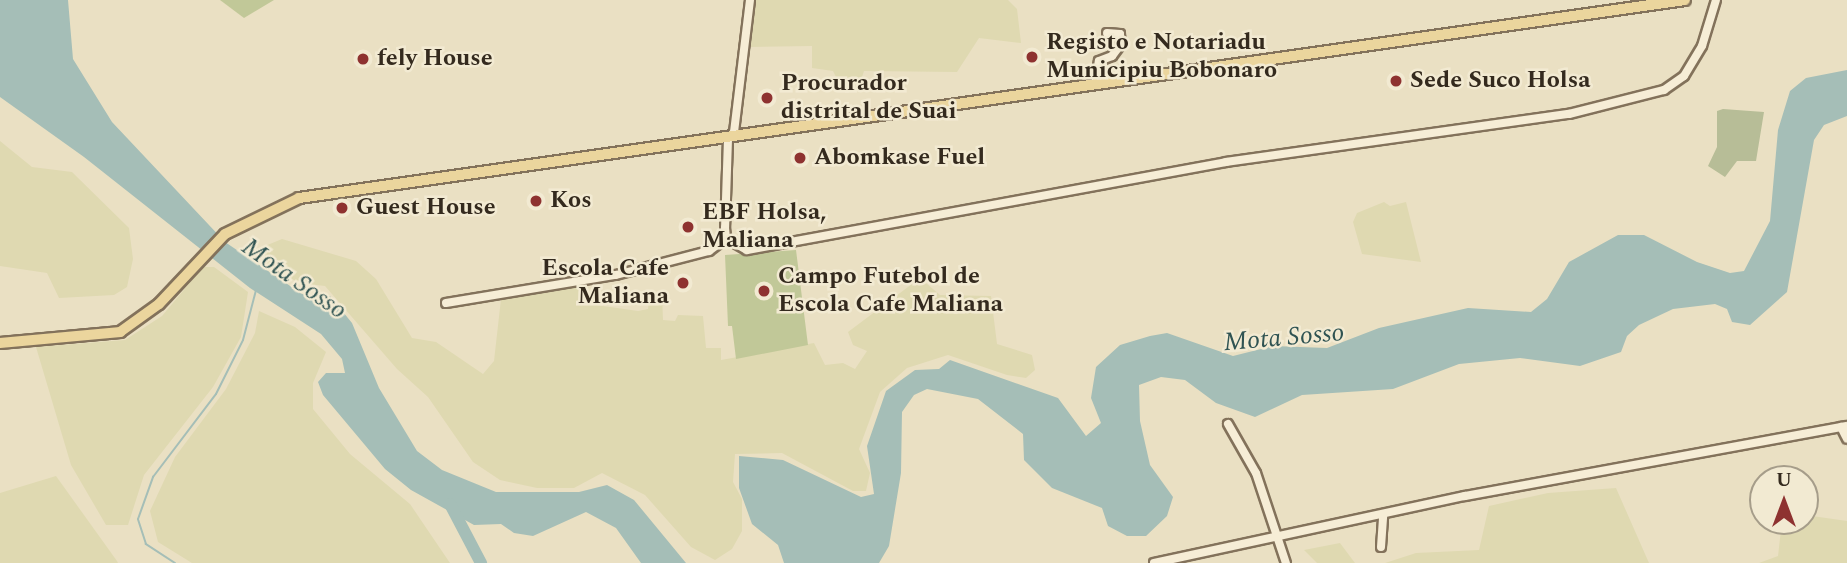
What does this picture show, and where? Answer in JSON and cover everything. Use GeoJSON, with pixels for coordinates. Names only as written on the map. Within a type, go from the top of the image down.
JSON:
{"type":"FeatureCollection","features":[{"type":"Feature","properties":{"kind":"main road"},"geometry":{"type":"LineString","coordinates":[[0,343],[120,332],[140,321],[225,234],[299,198],[728,139],[1685,0]]}},
{"type":"Feature","properties":{"kind":"street"},"geometry":{"type":"LineString","coordinates":[[750,0],[734,132],[728,139],[726,238],[736,248],[747,250],[983,204],[1226,162],[1569,114],[1676,85],[1702,46],[1716,0]]}},
{"type":"Feature","properties":{"kind":"street"},"geometry":{"type":"LineString","coordinates":[[1095,85],[1099,61],[1112,56],[1121,44],[1120,34],[1107,33]]}},
{"type":"Feature","properties":{"kind":"street"},"geometry":{"type":"LineString","coordinates":[[446,303],[616,275],[709,251],[726,238]]}},
{"type":"Feature","properties":{"kind":"street"},"geometry":{"type":"LineString","coordinates":[[1228,424],[1256,473],[1286,563]]}},
{"type":"Feature","properties":{"kind":"street"},"geometry":{"type":"LineString","coordinates":[[1154,563],[1278,539],[1478,493],[1844,426],[1847,439]]}},
{"type":"Feature","properties":{"kind":"street"},"geometry":{"type":"LineString","coordinates":[[1381,547],[1383,515]]}},
{"type":"Feature","properties":{"kind":"shaded area"},"geometry":{"type":"Polygon","coordinates":[[[755,0],[1008,0],[1017,9],[1021,43],[979,38],[957,72],[864,71],[860,83],[840,85],[833,71],[812,68],[812,46],[749,47],[755,0]]]}},
{"type":"Feature","properties":{"kind":"shaded area"},"geometry":{"type":"Polygon","coordinates":[[[0,141],[32,167],[72,172],[129,228],[133,259],[127,287],[114,295],[59,298],[47,273],[0,266],[0,141]]]}},
{"type":"Feature","properties":{"kind":"shaded area"},"geometry":{"type":"Polygon","coordinates":[[[1384,202],[1390,206],[1406,202],[1421,262],[1362,254],[1353,222],[1357,213],[1384,202]]]}},
{"type":"Feature","properties":{"kind":"shaded area"},"geometry":{"type":"Polygon","coordinates":[[[282,239],[356,261],[376,279],[412,338],[436,342],[483,374],[494,361],[501,299],[579,287],[589,304],[638,311],[648,309],[650,291],[662,295],[663,320],[675,321],[678,315],[703,316],[706,348],[721,348],[721,360],[814,343],[825,365],[843,363],[855,369],[867,351],[853,345],[848,332],[920,278],[940,295],[991,296],[997,344],[1032,355],[1035,370],[1026,378],[1007,375],[948,355],[907,368],[880,392],[859,449],[870,473],[866,491],[853,491],[782,453],[735,454],[733,482],[742,499],[742,531],[732,549],[715,560],[691,547],[645,495],[602,473],[574,488],[537,488],[500,480],[473,462],[428,397],[397,369],[325,286],[299,283],[265,264],[265,246],[282,239]]]}},
{"type":"Feature","properties":{"kind":"shaded area"},"geometry":{"type":"Polygon","coordinates":[[[203,267],[214,267],[248,292],[241,337],[213,387],[144,475],[128,525],[106,525],[71,465],[36,347],[125,340],[162,316],[203,267]]]}},
{"type":"Feature","properties":{"kind":"shaded area"},"geometry":{"type":"Polygon","coordinates":[[[259,311],[295,327],[326,352],[313,383],[313,409],[350,454],[410,504],[450,563],[192,563],[158,542],[150,511],[175,457],[226,389],[255,333],[259,311]]]}},
{"type":"Feature","properties":{"kind":"shaded area"},"geometry":{"type":"Polygon","coordinates":[[[56,476],[118,563],[0,563],[0,493],[56,476]]]}},
{"type":"Feature","properties":{"kind":"shaded area"},"geometry":{"type":"Polygon","coordinates":[[[1616,488],[1649,563],[1385,563],[1416,553],[1479,550],[1489,506],[1548,493],[1616,488]]]}},
{"type":"Feature","properties":{"kind":"shaded area"},"geometry":{"type":"Polygon","coordinates":[[[1819,517],[1847,521],[1847,563],[1759,563],[1778,556],[1780,535],[1819,535],[1819,517]]]}},
{"type":"Feature","properties":{"kind":"shaded area"},"geometry":{"type":"Polygon","coordinates":[[[1340,543],[1355,563],[1317,563],[1304,550],[1340,543]]]}},
{"type":"Feature","properties":{"kind":"green space"},"geometry":{"type":"Polygon","coordinates":[[[220,0],[274,0],[244,18],[220,0]]]}},
{"type":"Feature","properties":{"kind":"green space"},"geometry":{"type":"Polygon","coordinates":[[[1723,109],[1764,112],[1756,161],[1737,161],[1725,177],[1708,166],[1717,147],[1717,111],[1723,109]]]}},
{"type":"Feature","properties":{"kind":"green space","name":"Campo Futebol de Escola Cafe Maliana"},"geometry":{"type":"Polygon","coordinates":[[[796,250],[808,345],[736,359],[732,326],[728,326],[725,255],[796,250]]]}},
{"type":"Feature","properties":{"kind":"water"},"geometry":{"type":"Polygon","coordinates":[[[0,0],[68,0],[73,59],[112,122],[225,242],[302,294],[330,296],[352,323],[379,388],[417,451],[442,470],[496,492],[579,492],[607,485],[634,500],[686,563],[641,563],[616,528],[586,512],[533,536],[514,533],[501,524],[474,525],[411,490],[385,469],[323,395],[318,382],[326,373],[345,373],[342,359],[321,334],[250,288],[84,157],[0,97],[0,0]]]}},
{"type":"Feature","properties":{"kind":"water"},"geometry":{"type":"Polygon","coordinates":[[[1847,70],[1847,116],[1824,125],[1814,140],[1787,292],[1750,325],[1732,322],[1727,309],[1715,304],[1673,309],[1639,325],[1627,336],[1621,352],[1580,366],[1520,358],[1459,364],[1393,389],[1302,395],[1255,417],[1216,403],[1185,380],[1161,377],[1139,385],[1140,421],[1150,465],[1173,497],[1167,516],[1146,536],[1127,536],[1108,526],[1102,508],[1052,488],[1024,460],[1023,434],[978,399],[927,389],[914,395],[902,412],[901,473],[889,546],[879,563],[784,563],[778,545],[752,524],[739,488],[739,456],[783,460],[861,497],[874,494],[867,446],[886,391],[915,370],[939,369],[950,360],[1058,398],[1086,436],[1101,423],[1091,398],[1096,367],[1120,345],[1150,336],[1167,333],[1233,356],[1273,346],[1327,348],[1379,328],[1468,308],[1531,312],[1547,299],[1569,262],[1618,235],[1644,235],[1697,262],[1730,273],[1744,271],[1770,221],[1778,130],[1790,91],[1806,78],[1847,70]]]}},
{"type":"Feature","properties":{"kind":"waterway"},"geometry":{"type":"LineString","coordinates":[[175,563],[146,544],[138,519],[153,477],[216,394],[243,340],[256,290]]}},
{"type":"Feature","properties":{"kind":"waterway"},"geometry":{"type":"LineString","coordinates":[[450,504],[481,563]]}},
{"type":"Feature","properties":{"kind":"place","name":"Registo e Notariadu Municipiu Bobonaro"},"geometry":{"type":"Point","coordinates":[1032,57]}},
{"type":"Feature","properties":{"kind":"place","name":"fely House"},"geometry":{"type":"Point","coordinates":[363,59]}},
{"type":"Feature","properties":{"kind":"place","name":"Sede Suco Holsa"},"geometry":{"type":"Point","coordinates":[1396,81]}},
{"type":"Feature","properties":{"kind":"place","name":"Procurador distrital de Suai"},"geometry":{"type":"Point","coordinates":[767,98]}},
{"type":"Feature","properties":{"kind":"place","name":"Abomkase Fuel"},"geometry":{"type":"Point","coordinates":[800,158]}},
{"type":"Feature","properties":{"kind":"place","name":"Kos"},"geometry":{"type":"Point","coordinates":[536,201]}},
{"type":"Feature","properties":{"kind":"place","name":"Guest House"},"geometry":{"type":"Point","coordinates":[342,208]}},
{"type":"Feature","properties":{"kind":"place","name":"EBF Holsa, Maliana"},"geometry":{"type":"Point","coordinates":[688,227]}},
{"type":"Feature","properties":{"kind":"place","name":"Escola Cafe Maliana"},"geometry":{"type":"Point","coordinates":[683,283]}},
{"type":"Feature","properties":{"kind":"place","name":"Campo Futebol de Escola Cafe Maliana"},"geometry":{"type":"Point","coordinates":[764,291]}},
{"type":"Feature","properties":{"kind":"water label","name":"Mota Sosso"},"geometry":{"type":"Point","coordinates":[294,279]}},
{"type":"Feature","properties":{"kind":"water label","name":"Mota Sosso"},"geometry":{"type":"Point","coordinates":[1284,338]}}]}
